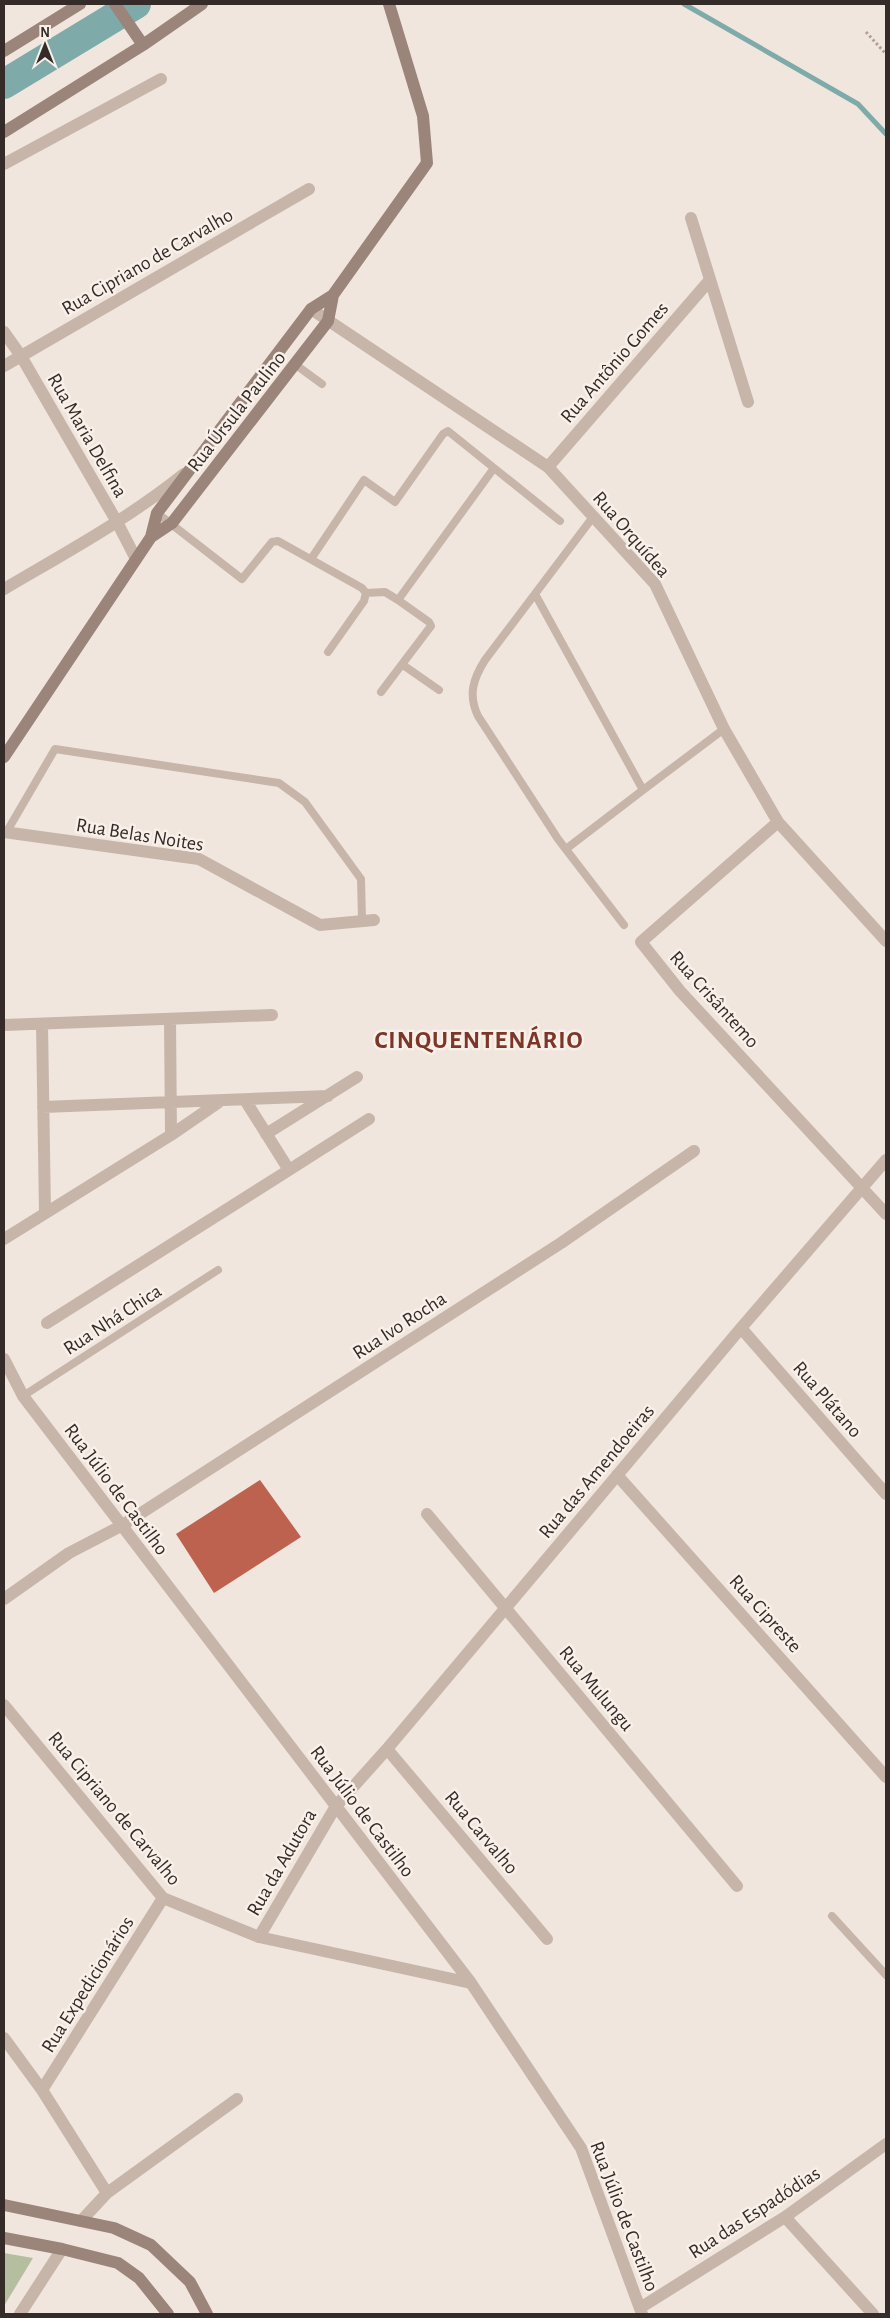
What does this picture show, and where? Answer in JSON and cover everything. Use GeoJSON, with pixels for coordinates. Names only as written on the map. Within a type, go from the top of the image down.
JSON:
{"type":"FeatureCollection","features":[{"type":"Feature","properties":{"kind":"street"},"geometry":{"type":"LineString","coordinates":[[4,51],[80,4]]}},
{"type":"Feature","properties":{"kind":"street"},"geometry":{"type":"LineString","coordinates":[[116,4],[142,42]]}},
{"type":"Feature","properties":{"kind":"street"},"geometry":{"type":"LineString","coordinates":[[4,132],[202,4]]}},
{"type":"Feature","properties":{"kind":"street","name":"Rua Úrsula Paulino"},"geometry":{"type":"LineString","coordinates":[[4,757],[151,537],[157,513],[311,309],[333,295],[427,163],[423,116],[389,4]]}},
{"type":"Feature","properties":{"kind":"street"},"geometry":{"type":"LineString","coordinates":[[4,164],[161,79]]}},
{"type":"Feature","properties":{"kind":"street","name":"Rua Cipriano de Carvalho"},"geometry":{"type":"LineString","coordinates":[[4,366],[309,189]]}},
{"type":"Feature","properties":{"kind":"street"},"geometry":{"type":"LineString","coordinates":[[691,218],[748,402]]}},
{"type":"Feature","properties":{"kind":"street","name":"Rua Antônio Gomes"},"geometry":{"type":"LineString","coordinates":[[548,467],[709,281]]}},
{"type":"Feature","properties":{"kind":"street","name":"Rua Úrsula Paulino"},"geometry":{"type":"LineString","coordinates":[[151,537],[172,523],[296,365],[328,321],[333,295]]}},
{"type":"Feature","properties":{"kind":"street","name":"Rua Orquídea"},"geometry":{"type":"LineString","coordinates":[[311,309],[548,467],[654,584],[724,729],[778,822],[886,941]]}},
{"type":"Feature","properties":{"kind":"street","name":"Rua Maria Delfina"},"geometry":{"type":"LineString","coordinates":[[4,332],[117,522],[136,559]]}},
{"type":"Feature","properties":{"kind":"street"},"geometry":{"type":"LineString","coordinates":[[4,589],[156,497],[191,468]]}},
{"type":"Feature","properties":{"kind":"street","name":"Rua Crisântemo"},"geometry":{"type":"LineString","coordinates":[[778,822],[641,942],[680,991],[886,1214]]}},
{"type":"Feature","properties":{"kind":"street","name":"Rua Belas Noites"},"geometry":{"type":"LineString","coordinates":[[5,832],[199,859],[320,925],[368,920]]}},
{"type":"Feature","properties":{"kind":"street"},"geometry":{"type":"LineString","coordinates":[[4,1025],[272,1015]]}},
{"type":"Feature","properties":{"kind":"street"},"geometry":{"type":"LineString","coordinates":[[170,1019],[171,1135]]}},
{"type":"Feature","properties":{"kind":"street"},"geometry":{"type":"LineString","coordinates":[[42,1024],[45,1213]]}},
{"type":"Feature","properties":{"kind":"street"},"geometry":{"type":"LineString","coordinates":[[266,1134],[357,1077]]}},
{"type":"Feature","properties":{"kind":"street"},"geometry":{"type":"LineString","coordinates":[[43,1107],[328,1096]]}},
{"type":"Feature","properties":{"kind":"street"},"geometry":{"type":"LineString","coordinates":[[245,1100],[288,1170]]}},
{"type":"Feature","properties":{"kind":"street"},"geometry":{"type":"LineString","coordinates":[[4,1239],[171,1135],[219,1101]]}},
{"type":"Feature","properties":{"kind":"street"},"geometry":{"type":"LineString","coordinates":[[47,1323],[369,1119]]}},
{"type":"Feature","properties":{"kind":"street","name":"Rua Ivo Rocha"},"geometry":{"type":"LineString","coordinates":[[4,1599],[69,1553],[121,1526],[552,1248],[694,1151]]}},
{"type":"Feature","properties":{"kind":"street","name":"Rua das Amendoeiras"},"geometry":{"type":"LineString","coordinates":[[336,1806],[387,1749],[741,1328],[886,1160]]}},
{"type":"Feature","properties":{"kind":"street","name":"Rua Plátano"},"geometry":{"type":"LineString","coordinates":[[741,1328],[886,1494]]}},
{"type":"Feature","properties":{"kind":"street","name":"Rua Júlio de Castilho"},"geometry":{"type":"LineString","coordinates":[[4,1359],[23,1396],[471,1983],[581,2148],[641,2311]]}},
{"type":"Feature","properties":{"kind":"street","name":"Rua Cipreste"},"geometry":{"type":"LineString","coordinates":[[617,1475],[886,1777]]}},
{"type":"Feature","properties":{"kind":"street","name":"Rua Mulungu"},"geometry":{"type":"LineString","coordinates":[[427,1514],[737,1886]]}},
{"type":"Feature","properties":{"kind":"street","name":"Rua Cipriano de Carvalho"},"geometry":{"type":"LineString","coordinates":[[4,1705],[162,1898],[259,1937],[471,1983]]}},
{"type":"Feature","properties":{"kind":"street","name":"Rua Carvalho"},"geometry":{"type":"LineString","coordinates":[[387,1749],[548,1939]]}},
{"type":"Feature","properties":{"kind":"street","name":"Rua da Adutora"},"geometry":{"type":"LineString","coordinates":[[259,1937],[336,1806]]}},
{"type":"Feature","properties":{"kind":"street","name":"Rua Expedicionários"},"geometry":{"type":"LineString","coordinates":[[42,2090],[162,1898]]}},
{"type":"Feature","properties":{"kind":"street"},"geometry":{"type":"LineString","coordinates":[[4,2038],[42,2090],[107,2192]]}},
{"type":"Feature","properties":{"kind":"street"},"geometry":{"type":"LineString","coordinates":[[81,2221],[107,2192],[237,2099]]}},
{"type":"Feature","properties":{"kind":"street","name":"Rua das Espadódias"},"geometry":{"type":"LineString","coordinates":[[641,2311],[785,2217],[886,2144]]}},
{"type":"Feature","properties":{"kind":"street"},"geometry":{"type":"LineString","coordinates":[[4,2205],[114,2228],[151,2245],[190,2282],[207,2314]]}},
{"type":"Feature","properties":{"kind":"street"},"geometry":{"type":"LineString","coordinates":[[785,2217],[873,2314]]}},
{"type":"Feature","properties":{"kind":"street"},"geometry":{"type":"LineString","coordinates":[[4,2238],[118,2262],[139,2278],[168,2314]]}},
{"type":"Feature","properties":{"kind":"street"},"geometry":{"type":"LineString","coordinates":[[20,2314],[62,2249]]}},
{"type":"Feature","properties":{"kind":"lane"},"geometry":{"type":"LineString","coordinates":[[296,365],[322,384]]}},
{"type":"Feature","properties":{"kind":"lane"},"geometry":{"type":"LineString","coordinates":[[311,559],[364,480],[394,502],[443,434],[448,430],[560,521]]}},
{"type":"Feature","properties":{"kind":"lane"},"geometry":{"type":"LineString","coordinates":[[398,600],[494,468]]}},
{"type":"Feature","properties":{"kind":"lane"},"geometry":{"type":"LineString","coordinates":[[157,513],[242,579],[275,541],[281,542],[362,588],[366,593]]}},
{"type":"Feature","properties":{"kind":"lane"},"geometry":{"type":"LineString","coordinates":[[593,517],[479,670],[474,681],[472,700],[478,716],[566,849],[624,925]]}},
{"type":"Feature","properties":{"kind":"lane"},"geometry":{"type":"LineString","coordinates":[[366,593],[385,592],[429,622],[430,626],[403,665],[381,692]]}},
{"type":"Feature","properties":{"kind":"lane"},"geometry":{"type":"LineString","coordinates":[[328,652],[364,601],[366,593]]}},
{"type":"Feature","properties":{"kind":"lane"},"geometry":{"type":"LineString","coordinates":[[535,594],[643,790]]}},
{"type":"Feature","properties":{"kind":"lane"},"geometry":{"type":"LineString","coordinates":[[403,665],[438,690]]}},
{"type":"Feature","properties":{"kind":"lane"},"geometry":{"type":"LineString","coordinates":[[566,849],[724,729]]}},
{"type":"Feature","properties":{"kind":"lane"},"geometry":{"type":"LineString","coordinates":[[5,832],[55,749],[279,783],[305,802],[361,879],[368,920]]}},
{"type":"Feature","properties":{"kind":"lane","name":"Rua Nhá Chica"},"geometry":{"type":"LineString","coordinates":[[23,1396],[218,1270]]}},
{"type":"Feature","properties":{"kind":"lane"},"geometry":{"type":"LineString","coordinates":[[832,1916],[886,1975]]}},
{"type":"Feature","properties":{"kind":"path"},"geometry":{"type":"LineString","coordinates":[[866,32],[886,54]]}},
{"type":"Feature","properties":{"kind":"green space"},"geometry":{"type":"Polygon","coordinates":[[[4,2253],[33,2258],[4,2306],[4,2253]]]}},
{"type":"Feature","properties":{"kind":"building"},"geometry":{"type":"Polygon","coordinates":[[[260,1480],[301,1537],[214,1593],[176,1534],[260,1480]]]}},
{"type":"Feature","properties":{"kind":"waterway"},"geometry":{"type":"LineString","coordinates":[[4,84],[136,4]]}},
{"type":"Feature","properties":{"kind":"waterway"},"geometry":{"type":"LineString","coordinates":[[684,4],[858,104],[886,134]]}},
{"type":"Feature","properties":{"kind":"district","name":"CINQUENTENÁRIO"},"geometry":{"type":"Point","coordinates":[479,1039]}}]}
